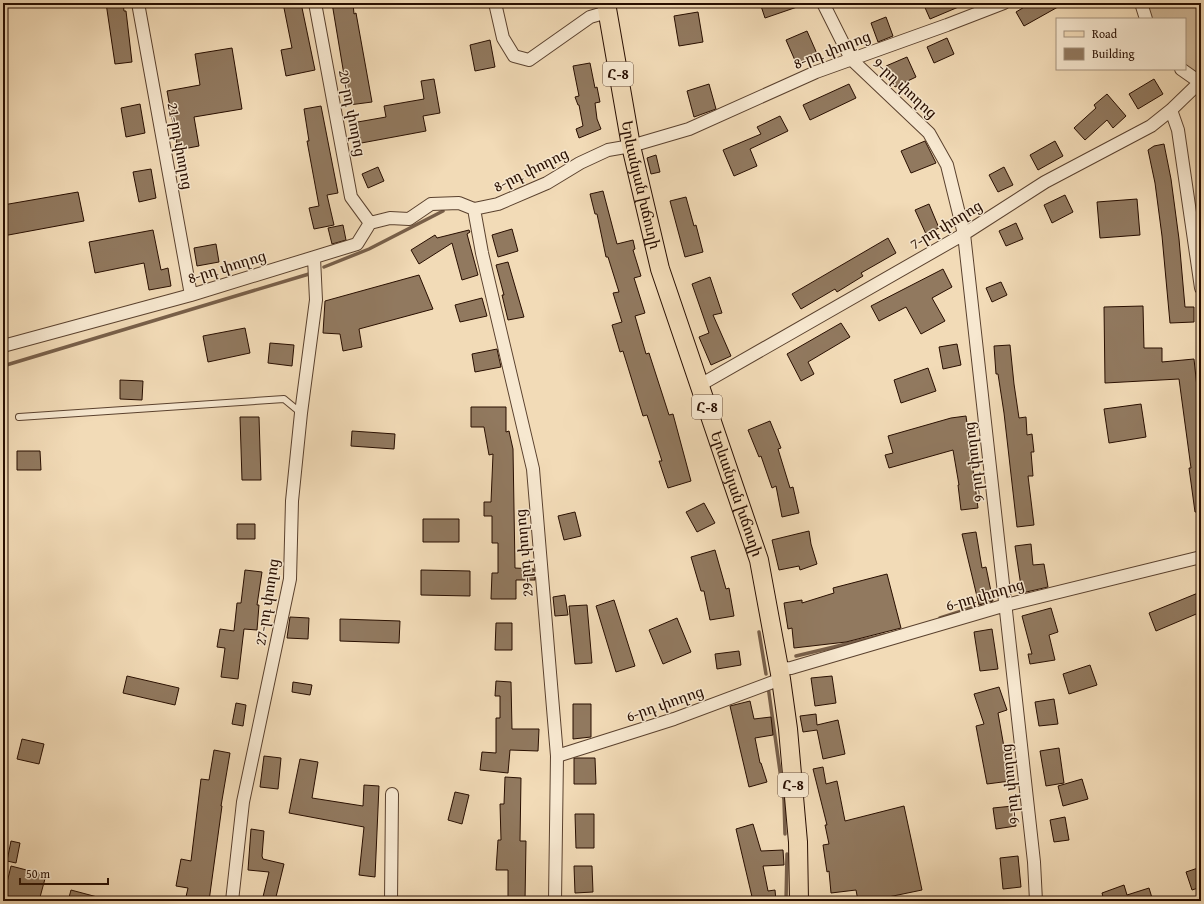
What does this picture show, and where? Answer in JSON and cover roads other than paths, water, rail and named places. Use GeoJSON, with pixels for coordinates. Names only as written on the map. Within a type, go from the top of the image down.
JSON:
{"type":"FeatureCollection","features":[{"type":"Feature","properties":{"kind":"main road","name":"Երևանյան խճուղի"},"geometry":{"type":"LineString","coordinates":[[607,8],[631,146],[660,269],[759,560],[780,674],[792,763],[798,842],[799,901]]}},
{"type":"Feature","properties":{"kind":"street","name":"21-րդ փողոց"},"geometry":{"type":"LineString","coordinates":[[138,3],[191,295]]}},
{"type":"Feature","properties":{"kind":"street","name":"20-րդ փողոց"},"geometry":{"type":"LineString","coordinates":[[315,3],[351,197],[370,223]]}},
{"type":"Feature","properties":{"kind":"street"},"geometry":{"type":"LineString","coordinates":[[495,3],[503,38],[514,56],[529,60],[590,17],[607,8]]}},
{"type":"Feature","properties":{"kind":"street","name":"9-րդ փողոց"},"geometry":{"type":"LineString","coordinates":[[823,3],[851,59],[929,133],[947,165],[964,234],[1034,862],[1036,901]]}},
{"type":"Feature","properties":{"kind":"street","name":"8-րդ փողոց"},"geometry":{"type":"LineString","coordinates":[[3,346],[191,295],[357,244],[370,223],[390,218],[409,219],[431,204],[458,203],[474,209],[498,204],[547,183],[580,163],[608,150],[631,146],[689,129],[816,72],[1004,3]]}},
{"type":"Feature","properties":{"kind":"street"},"geometry":{"type":"LineString","coordinates":[[1141,3],[1146,18]]}},
{"type":"Feature","properties":{"kind":"street"},"geometry":{"type":"LineString","coordinates":[[1183,70],[1200,82]]}},
{"type":"Feature","properties":{"kind":"street","name":"7-րդ փողոց"},"geometry":{"type":"LineString","coordinates":[[700,385],[964,234],[1045,182],[1151,126],[1172,110],[1200,82]]}},
{"type":"Feature","properties":{"kind":"street"},"geometry":{"type":"LineString","coordinates":[[1172,110],[1178,130],[1201,288]]}},
{"type":"Feature","properties":{"kind":"street","name":"29-րդ փողոց"},"geometry":{"type":"LineString","coordinates":[[474,209],[482,253],[533,469],[557,756],[555,901]]}},
{"type":"Feature","properties":{"kind":"street","name":"27-րդ փողոց"},"geometry":{"type":"LineString","coordinates":[[232,901],[243,802],[290,579],[292,502],[301,413],[316,300],[314,258]]}},
{"type":"Feature","properties":{"kind":"street","name":"6-րդ փողոց"},"geometry":{"type":"LineString","coordinates":[[557,756],[674,719],[791,668],[1006,605],[1201,557]]}},
{"type":"Feature","properties":{"kind":"street"},"geometry":{"type":"LineString","coordinates":[[391,901],[392,794]]}},
{"type":"Feature","properties":{"kind":"lane"},"geometry":{"type":"LineString","coordinates":[[19,417],[284,399],[301,413]]}},
{"type":"Feature","properties":{"kind":"waterway"},"geometry":{"type":"LineString","coordinates":[[324,267],[369,249],[443,211]]}},
{"type":"Feature","properties":{"kind":"waterway"},"geometry":{"type":"LineString","coordinates":[[3,366],[309,274]]}},
{"type":"Feature","properties":{"kind":"waterway"},"geometry":{"type":"LineString","coordinates":[[940,618],[971,608]]}},
{"type":"Feature","properties":{"kind":"waterway"},"geometry":{"type":"LineString","coordinates":[[759,632],[766,674]]}},
{"type":"Feature","properties":{"kind":"waterway"},"geometry":{"type":"LineString","coordinates":[[796,656],[884,635]]}},
{"type":"Feature","properties":{"kind":"waterway"},"geometry":{"type":"LineString","coordinates":[[768,686],[784,800],[785,834]]}},
{"type":"Feature","properties":{"kind":"waterway"},"geometry":{"type":"LineString","coordinates":[[786,901],[787,854]]}}]}
